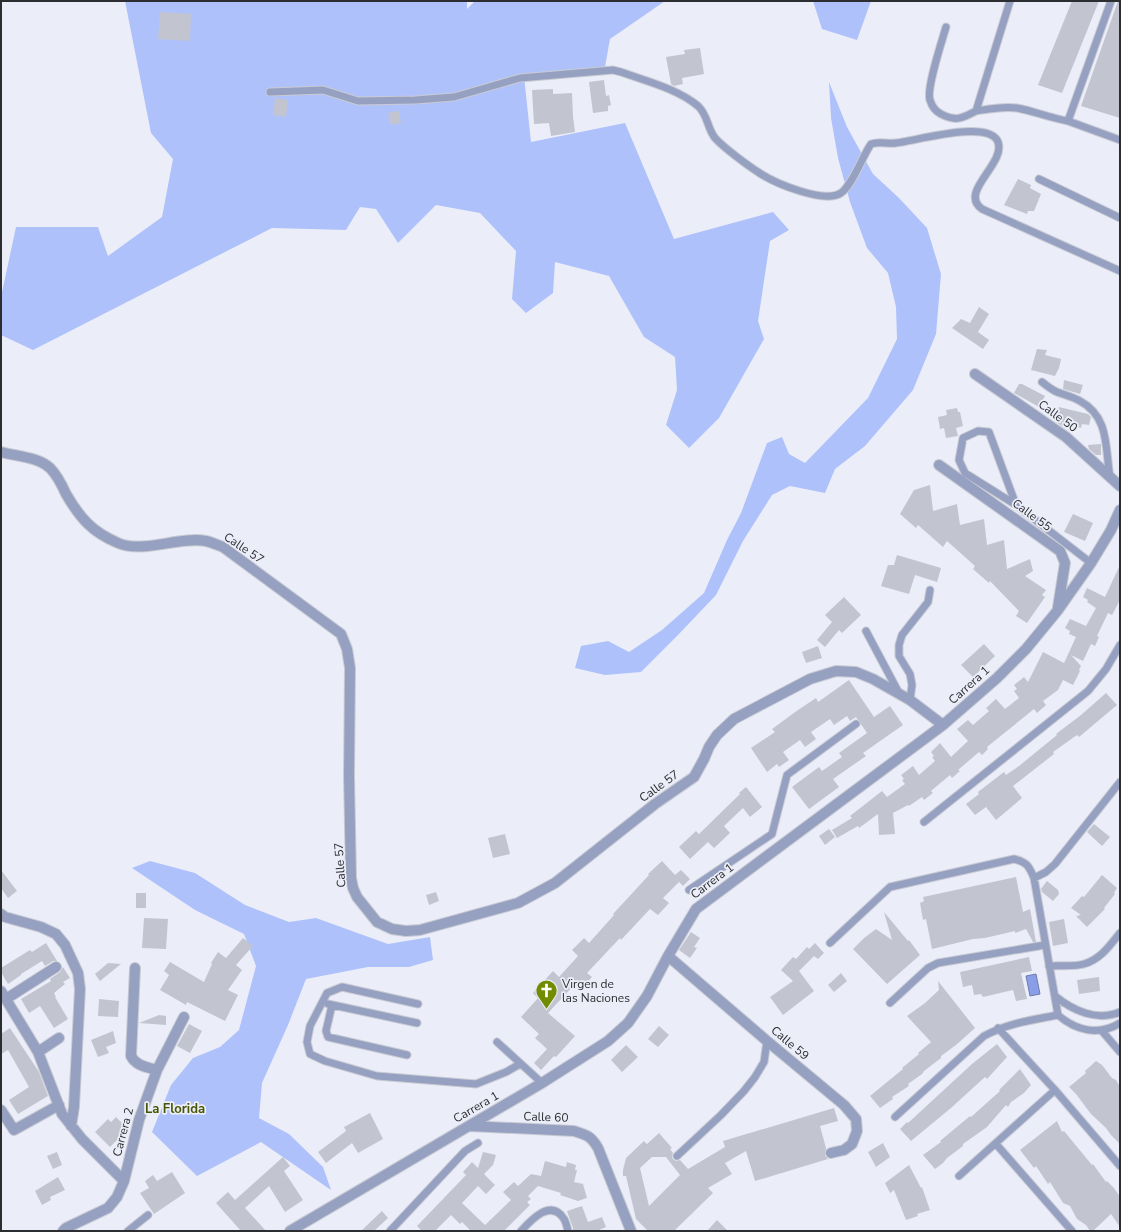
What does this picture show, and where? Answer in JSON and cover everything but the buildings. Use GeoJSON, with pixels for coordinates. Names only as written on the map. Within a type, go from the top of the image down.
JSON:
{"type":"FeatureCollection","features":[{"type":"Feature","properties":{"kind":"street","name":"Calle 50"},"geometry":{"type":"LineString","coordinates":[[974,374],[1066,437],[1120,486]]}},
{"type":"Feature","properties":{"kind":"street","name":"Calle 57"},"geometry":{"type":"LineString","coordinates":[[1,452],[37,461],[49,467],[85,521],[101,535],[120,544],[135,546],[191,540],[206,541],[223,547],[341,634],[347,649],[350,668],[351,878],[357,897],[377,922],[392,929],[406,931],[420,930],[518,903],[555,883],[655,804],[694,777],[709,747],[717,736],[734,719],[810,679],[836,671],[856,672],[873,679],[910,700],[943,726]]}},
{"type":"Feature","properties":{"kind":"street","name":"Calle 55"},"geometry":{"type":"LineString","coordinates":[[939,465],[1060,551],[1065,563],[1058,610]]}},
{"type":"Feature","properties":{"kind":"street","name":"Carrera 1"},"geometry":{"type":"LineString","coordinates":[[290,1231],[542,1083],[608,1041],[628,1023],[647,996],[668,956],[696,909],[943,726],[1026,649],[1058,610],[1091,563],[1111,530],[1120,510]]}},
{"type":"Feature","properties":{"kind":"street"},"geometry":{"type":"LineString","coordinates":[[1,914],[5,917],[41,927],[56,934],[64,945],[78,973],[80,989],[74,1107],[71,1126]]}},
{"type":"Feature","properties":{"kind":"street","name":"Calle 59"},"geometry":{"type":"LineString","coordinates":[[668,956],[844,1105],[856,1119],[857,1131],[852,1144],[844,1150],[831,1153]]}},
{"type":"Feature","properties":{"kind":"street"},"geometry":{"type":"LineString","coordinates":[[56,967],[3,995],[38,1052],[62,1114],[71,1126],[124,1181]]}},
{"type":"Feature","properties":{"kind":"street"},"geometry":{"type":"LineString","coordinates":[[135,968],[131,1056],[138,1065],[157,1070]]}},
{"type":"Feature","properties":{"kind":"street","name":"Carrera 2"},"geometry":{"type":"LineString","coordinates":[[63,1231],[66,1228],[108,1208],[117,1197],[124,1181],[139,1120],[157,1070],[184,1017]]}},
{"type":"Feature","properties":{"kind":"street"},"geometry":{"type":"LineString","coordinates":[[38,1052],[60,1038]]}},
{"type":"Feature","properties":{"kind":"street"},"geometry":{"type":"LineString","coordinates":[[1,1110],[14,1130],[59,1105]]}},
{"type":"Feature","properties":{"kind":"street","name":"Calle 60"},"geometry":{"type":"LineString","coordinates":[[469,1126],[574,1131],[593,1139],[631,1231]]}},
{"type":"Feature","properties":{"kind":"lane"},"geometry":{"type":"LineString","coordinates":[[976,111],[1010,1]]}},
{"type":"Feature","properties":{"kind":"lane"},"geometry":{"type":"LineString","coordinates":[[1068,121],[1111,1]]}},
{"type":"Feature","properties":{"kind":"lane"},"geometry":{"type":"LineString","coordinates":[[946,27],[931,81],[929,99],[935,111],[946,117],[960,119],[976,111],[995,108],[1016,108],[1068,121],[1120,140]]}},
{"type":"Feature","properties":{"kind":"lane"},"geometry":{"type":"LineString","coordinates":[[270,92],[323,90],[358,101],[415,100],[454,97],[520,78],[613,70],[682,95],[700,107],[707,118],[710,130],[716,139],[759,173],[779,183],[807,193],[832,197],[847,187],[872,144],[876,142],[894,143],[955,132],[980,132],[994,137],[998,142],[999,149],[976,192],[974,199],[976,205],[1120,271]]}},
{"type":"Feature","properties":{"kind":"lane"},"geometry":{"type":"LineString","coordinates":[[1039,179],[1120,218]]}},
{"type":"Feature","properties":{"kind":"lane"},"geometry":{"type":"LineString","coordinates":[[1042,382],[1056,392],[1080,401],[1093,410],[1101,422],[1106,438],[1110,477]]}},
{"type":"Feature","properties":{"kind":"lane"},"geometry":{"type":"LineString","coordinates":[[1016,505],[989,432],[978,431],[963,438],[959,460],[965,473],[1016,505],[1091,563]]}},
{"type":"Feature","properties":{"kind":"lane"},"geometry":{"type":"LineString","coordinates":[[910,700],[912,685],[910,674],[899,656],[899,645],[902,635],[928,602],[930,590]]}},
{"type":"Feature","properties":{"kind":"lane"},"geometry":{"type":"LineString","coordinates":[[866,631],[900,695]]}},
{"type":"Feature","properties":{"kind":"lane"},"geometry":{"type":"LineString","coordinates":[[924,822],[1088,691],[1106,669],[1120,645]]}},
{"type":"Feature","properties":{"kind":"lane"},"geometry":{"type":"LineString","coordinates":[[689,890],[772,834],[787,774],[856,724]]}},
{"type":"Feature","properties":{"kind":"lane"},"geometry":{"type":"LineString","coordinates":[[1034,878],[1046,872],[1055,864],[1120,782]]}},
{"type":"Feature","properties":{"kind":"lane"},"geometry":{"type":"LineString","coordinates":[[772,834],[781,846]]}},
{"type":"Feature","properties":{"kind":"lane"},"geometry":{"type":"LineString","coordinates":[[830,943],[890,887],[1014,859],[1023,861],[1030,867],[1034,878],[1058,1015]]}},
{"type":"Feature","properties":{"kind":"lane"},"geometry":{"type":"LineString","coordinates":[[1049,966],[1084,964],[1095,959],[1105,952],[1120,933]]}},
{"type":"Feature","properties":{"kind":"lane"},"geometry":{"type":"LineString","coordinates":[[890,1003],[928,968],[938,963],[1046,945]]}},
{"type":"Feature","properties":{"kind":"lane"},"geometry":{"type":"LineString","coordinates":[[418,1004],[342,987],[327,993],[310,1026],[307,1042],[310,1054],[325,1061],[377,1076],[476,1084],[506,1072],[520,1064]]}},
{"type":"Feature","properties":{"kind":"lane"},"geometry":{"type":"LineString","coordinates":[[1055,996],[1065,1004],[1089,1014],[1119,1014]]}},
{"type":"Feature","properties":{"kind":"lane"},"geometry":{"type":"LineString","coordinates":[[322,1002],[417,1023]]}},
{"type":"Feature","properties":{"kind":"lane"},"geometry":{"type":"LineString","coordinates":[[332,1005],[326,1031],[328,1037],[407,1055]]}},
{"type":"Feature","properties":{"kind":"lane"},"geometry":{"type":"LineString","coordinates":[[895,1117],[984,1036],[998,1028],[1019,1022],[1058,1015],[1075,1027],[1088,1031],[1102,1031],[1114,1027],[1120,1023]]}},
{"type":"Feature","properties":{"kind":"lane"},"geometry":{"type":"LineString","coordinates":[[998,1028],[1055,1090],[1120,1166]]}},
{"type":"Feature","properties":{"kind":"lane"},"geometry":{"type":"LineString","coordinates":[[1102,1031],[1120,1052]]}},
{"type":"Feature","properties":{"kind":"lane"},"geometry":{"type":"LineString","coordinates":[[677,1156],[721,1115],[755,1077],[764,1062],[767,1041]]}},
{"type":"Feature","properties":{"kind":"lane"},"geometry":{"type":"LineString","coordinates":[[497,1042],[542,1083]]}},
{"type":"Feature","properties":{"kind":"lane"},"geometry":{"type":"LineString","coordinates":[[959,1176],[1055,1090]]}},
{"type":"Feature","properties":{"kind":"lane"},"geometry":{"type":"LineString","coordinates":[[390,1231],[464,1151],[478,1144]]}},
{"type":"Feature","properties":{"kind":"lane"},"geometry":{"type":"LineString","coordinates":[[996,1144],[1072,1231]]}},
{"type":"Feature","properties":{"kind":"lane"},"geometry":{"type":"LineString","coordinates":[[521,1231],[537,1214],[546,1211],[556,1212],[564,1219],[568,1231]]}},
{"type":"Feature","properties":{"kind":"lane"},"geometry":{"type":"LineString","coordinates":[[128,1231],[148,1215]]}},
{"type":"Feature","properties":{"kind":"shaded area"},"geometry":{"type":"Polygon","coordinates":[[[125,1],[467,1],[467,9],[475,1],[665,1],[610,39],[605,67],[524,76],[531,142],[625,123],[674,239],[773,212],[789,230],[770,241],[758,321],[764,339],[719,418],[689,448],[666,425],[677,390],[675,357],[644,337],[609,276],[555,262],[553,293],[526,313],[512,299],[516,251],[480,213],[436,205],[398,243],[376,209],[360,207],[346,230],[272,228],[33,350],[1,335],[1,297],[16,227],[98,227],[108,256],[162,217],[173,159],[151,133],[125,1]]]}},
{"type":"Feature","properties":{"kind":"shaded area"},"geometry":{"type":"Polygon","coordinates":[[[813,1],[871,1],[857,40],[822,29],[813,1]]]}},
{"type":"Feature","properties":{"kind":"shaded area"},"geometry":{"type":"Polygon","coordinates":[[[829,82],[847,127],[873,174],[899,198],[927,228],[941,274],[936,334],[913,390],[865,446],[835,469],[825,493],[790,486],[772,495],[743,541],[716,595],[641,672],[605,675],[575,668],[581,646],[608,641],[629,652],[662,630],[704,593],[727,540],[741,513],[767,443],[782,437],[789,454],[805,463],[868,398],[897,339],[896,307],[888,273],[867,248],[850,202],[838,158],[831,118],[829,82]]]}},
{"type":"Feature","properties":{"kind":"shaded area"},"geometry":{"type":"Polygon","coordinates":[[[150,861],[195,873],[245,905],[289,922],[316,918],[388,944],[430,937],[433,960],[409,967],[368,967],[306,979],[288,1025],[262,1083],[259,1118],[289,1134],[323,1167],[331,1190],[261,1142],[197,1176],[152,1132],[171,1085],[193,1058],[220,1047],[239,1030],[256,966],[244,934],[195,910],[132,868],[150,861]]]}},
{"type":"Feature","properties":{"kind":"shaded area"},"geometry":{"type":"Polygon","coordinates":[[[1036,974],[1040,994],[1030,996],[1026,976],[1036,974]]]}},
{"type":"Feature","properties":{"kind":"place","name":"Virgen de las Naciones"},"geometry":{"type":"Point","coordinates":[547,1010]}},
{"type":"Feature","properties":{"kind":"district","name":"La Florida"},"geometry":{"type":"Point","coordinates":[175,1108]}}]}
